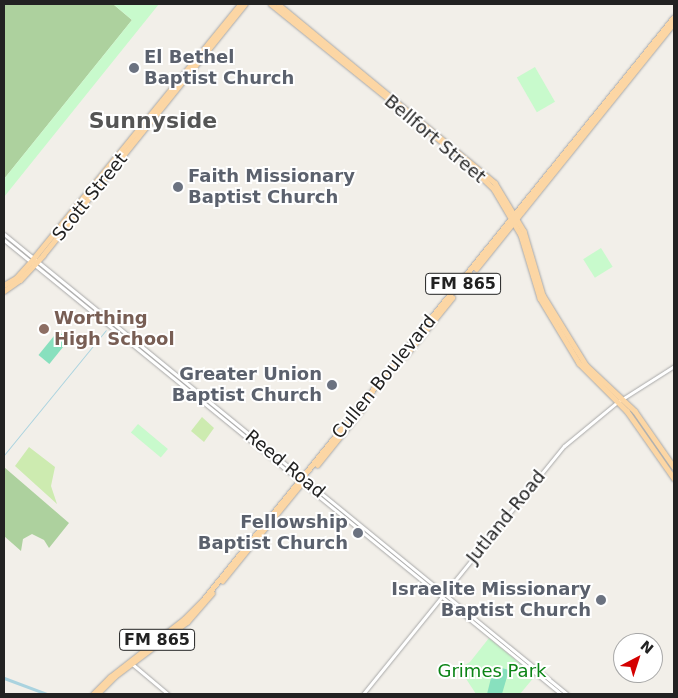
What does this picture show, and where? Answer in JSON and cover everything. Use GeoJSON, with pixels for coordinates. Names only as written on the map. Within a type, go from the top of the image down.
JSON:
{"type":"FeatureCollection","features":[{"type":"Feature","properties":{"kind":"main road","name":"Scott Street"},"geometry":{"type":"LineString","coordinates":[[4,291],[20,280],[240,4]]}},
{"type":"Feature","properties":{"kind":"main road","name":"Scott Street"},"geometry":{"type":"LineString","coordinates":[[4,285],[16,278],[34,262],[245,4]]}},
{"type":"Feature","properties":{"kind":"main road","name":"Bellfort Street"},"geometry":{"type":"LineString","coordinates":[[271,4],[285,12]]}},
{"type":"Feature","properties":{"kind":"main road","name":"Bellfort Street"},"geometry":{"type":"LineString","coordinates":[[278,4],[321,42],[495,183],[515,219],[528,250],[542,297],[584,366],[634,420],[674,478]]}},
{"type":"Feature","properties":{"kind":"main road","name":"Cullen Boulevard"},"geometry":{"type":"LineString","coordinates":[[96,694],[130,662],[195,614],[515,219],[674,17]]}},
{"type":"Feature","properties":{"kind":"main road","name":"Cullen Boulevard"},"geometry":{"type":"LineString","coordinates":[[622,84],[674,23]]}},
{"type":"Feature","properties":{"kind":"main road","name":"Bellfort Street"},"geometry":{"type":"LineString","coordinates":[[601,384],[622,398],[636,411],[674,468]]}},
{"type":"Feature","properties":{"kind":"main road"},"geometry":{"type":"LineString","coordinates":[[608,392],[622,398]]}},
{"type":"Feature","properties":{"kind":"main road"},"geometry":{"type":"LineString","coordinates":[[618,402],[636,411]]}},
{"type":"Feature","properties":{"kind":"main road","name":"Cullen Boulevard"},"geometry":{"type":"LineString","coordinates":[[147,650],[194,609],[219,583]]}},
{"type":"Feature","properties":{"kind":"main road"},"geometry":{"type":"LineString","coordinates":[[163,639],[170,630]]}},
{"type":"Feature","properties":{"kind":"street","name":"Reed Road"},"geometry":{"type":"LineString","coordinates":[[4,234],[34,262]]}},
{"type":"Feature","properties":{"kind":"street","name":"Reed Road"},"geometry":{"type":"LineString","coordinates":[[4,240],[34,262],[183,383],[516,655],[561,694]]}},
{"type":"Feature","properties":{"kind":"street","name":"Jutland Road"},"geometry":{"type":"LineString","coordinates":[[363,694],[564,446],[622,398],[674,366]]}},
{"type":"Feature","properties":{"kind":"street","name":"Reed Road"},"geometry":{"type":"LineString","coordinates":[[516,655],[567,694]]}},
{"type":"Feature","properties":{"kind":"street"},"geometry":{"type":"LineString","coordinates":[[130,662],[168,694]]}},
{"type":"Feature","properties":{"kind":"green space"},"geometry":{"type":"Polygon","coordinates":[[[4,4],[113,4],[132,20],[4,179],[4,4]]]}},
{"type":"Feature","properties":{"kind":"green space"},"geometry":{"type":"Polygon","coordinates":[[[113,4],[159,4],[4,197],[4,179],[132,20],[113,4]]]}},
{"type":"Feature","properties":{"kind":"green space"},"geometry":{"type":"Polygon","coordinates":[[[535,67],[555,102],[537,112],[517,78],[535,67]]]}},
{"type":"Feature","properties":{"kind":"green space"},"geometry":{"type":"Polygon","coordinates":[[[601,248],[613,267],[595,278],[583,259],[601,248]]]}},
{"type":"Feature","properties":{"kind":"green space"},"geometry":{"type":"Polygon","coordinates":[[[58,331],[69,340],[49,364],[38,355],[58,331]]]}},
{"type":"Feature","properties":{"kind":"green space"},"geometry":{"type":"Polygon","coordinates":[[[202,417],[214,428],[204,442],[191,431],[202,417]]]}},
{"type":"Feature","properties":{"kind":"green space"},"geometry":{"type":"Polygon","coordinates":[[[138,424],[168,449],[161,457],[131,432],[138,424]]]}},
{"type":"Feature","properties":{"kind":"green space"},"geometry":{"type":"Polygon","coordinates":[[[29,447],[55,467],[51,486],[57,504],[15,466],[29,447]]]}},
{"type":"Feature","properties":{"kind":"green space"},"geometry":{"type":"Polygon","coordinates":[[[4,467],[69,523],[49,548],[44,540],[32,534],[23,539],[21,551],[4,536],[4,467]]]}},
{"type":"Feature","properties":{"kind":"green space","name":"Grimes Park"},"geometry":{"type":"Polygon","coordinates":[[[489,638],[535,676],[520,694],[476,694],[459,668],[470,662],[489,638]]]}},
{"type":"Feature","properties":{"kind":"green space"},"geometry":{"type":"Polygon","coordinates":[[[494,666],[509,670],[502,694],[487,694],[494,666]]]}},
{"type":"Feature","properties":{"kind":"waterway"},"geometry":{"type":"LineString","coordinates":[[4,455],[106,330]]}},
{"type":"Feature","properties":{"kind":"waterway"},"geometry":{"type":"LineString","coordinates":[[4,678],[47,694]]}},
{"type":"Feature","properties":{"kind":"place","name":"El Bethel Baptist Church"},"geometry":{"type":"Point","coordinates":[134,68]}},
{"type":"Feature","properties":{"kind":"place","name":"Faith Missionary Baptist Church"},"geometry":{"type":"Point","coordinates":[178,187]}},
{"type":"Feature","properties":{"kind":"place","name":"Worthing High School"},"geometry":{"type":"Point","coordinates":[44,329]}},
{"type":"Feature","properties":{"kind":"place","name":"Greater Union Baptist Church"},"geometry":{"type":"Point","coordinates":[332,385]}},
{"type":"Feature","properties":{"kind":"place","name":"Fellowship Baptist Church"},"geometry":{"type":"Point","coordinates":[358,533]}},
{"type":"Feature","properties":{"kind":"place","name":"Israelite Missionary Baptist Church"},"geometry":{"type":"Point","coordinates":[601,600]}},
{"type":"Feature","properties":{"kind":"district","name":"Sunnyside"},"geometry":{"type":"Point","coordinates":[153,121]}}]}
